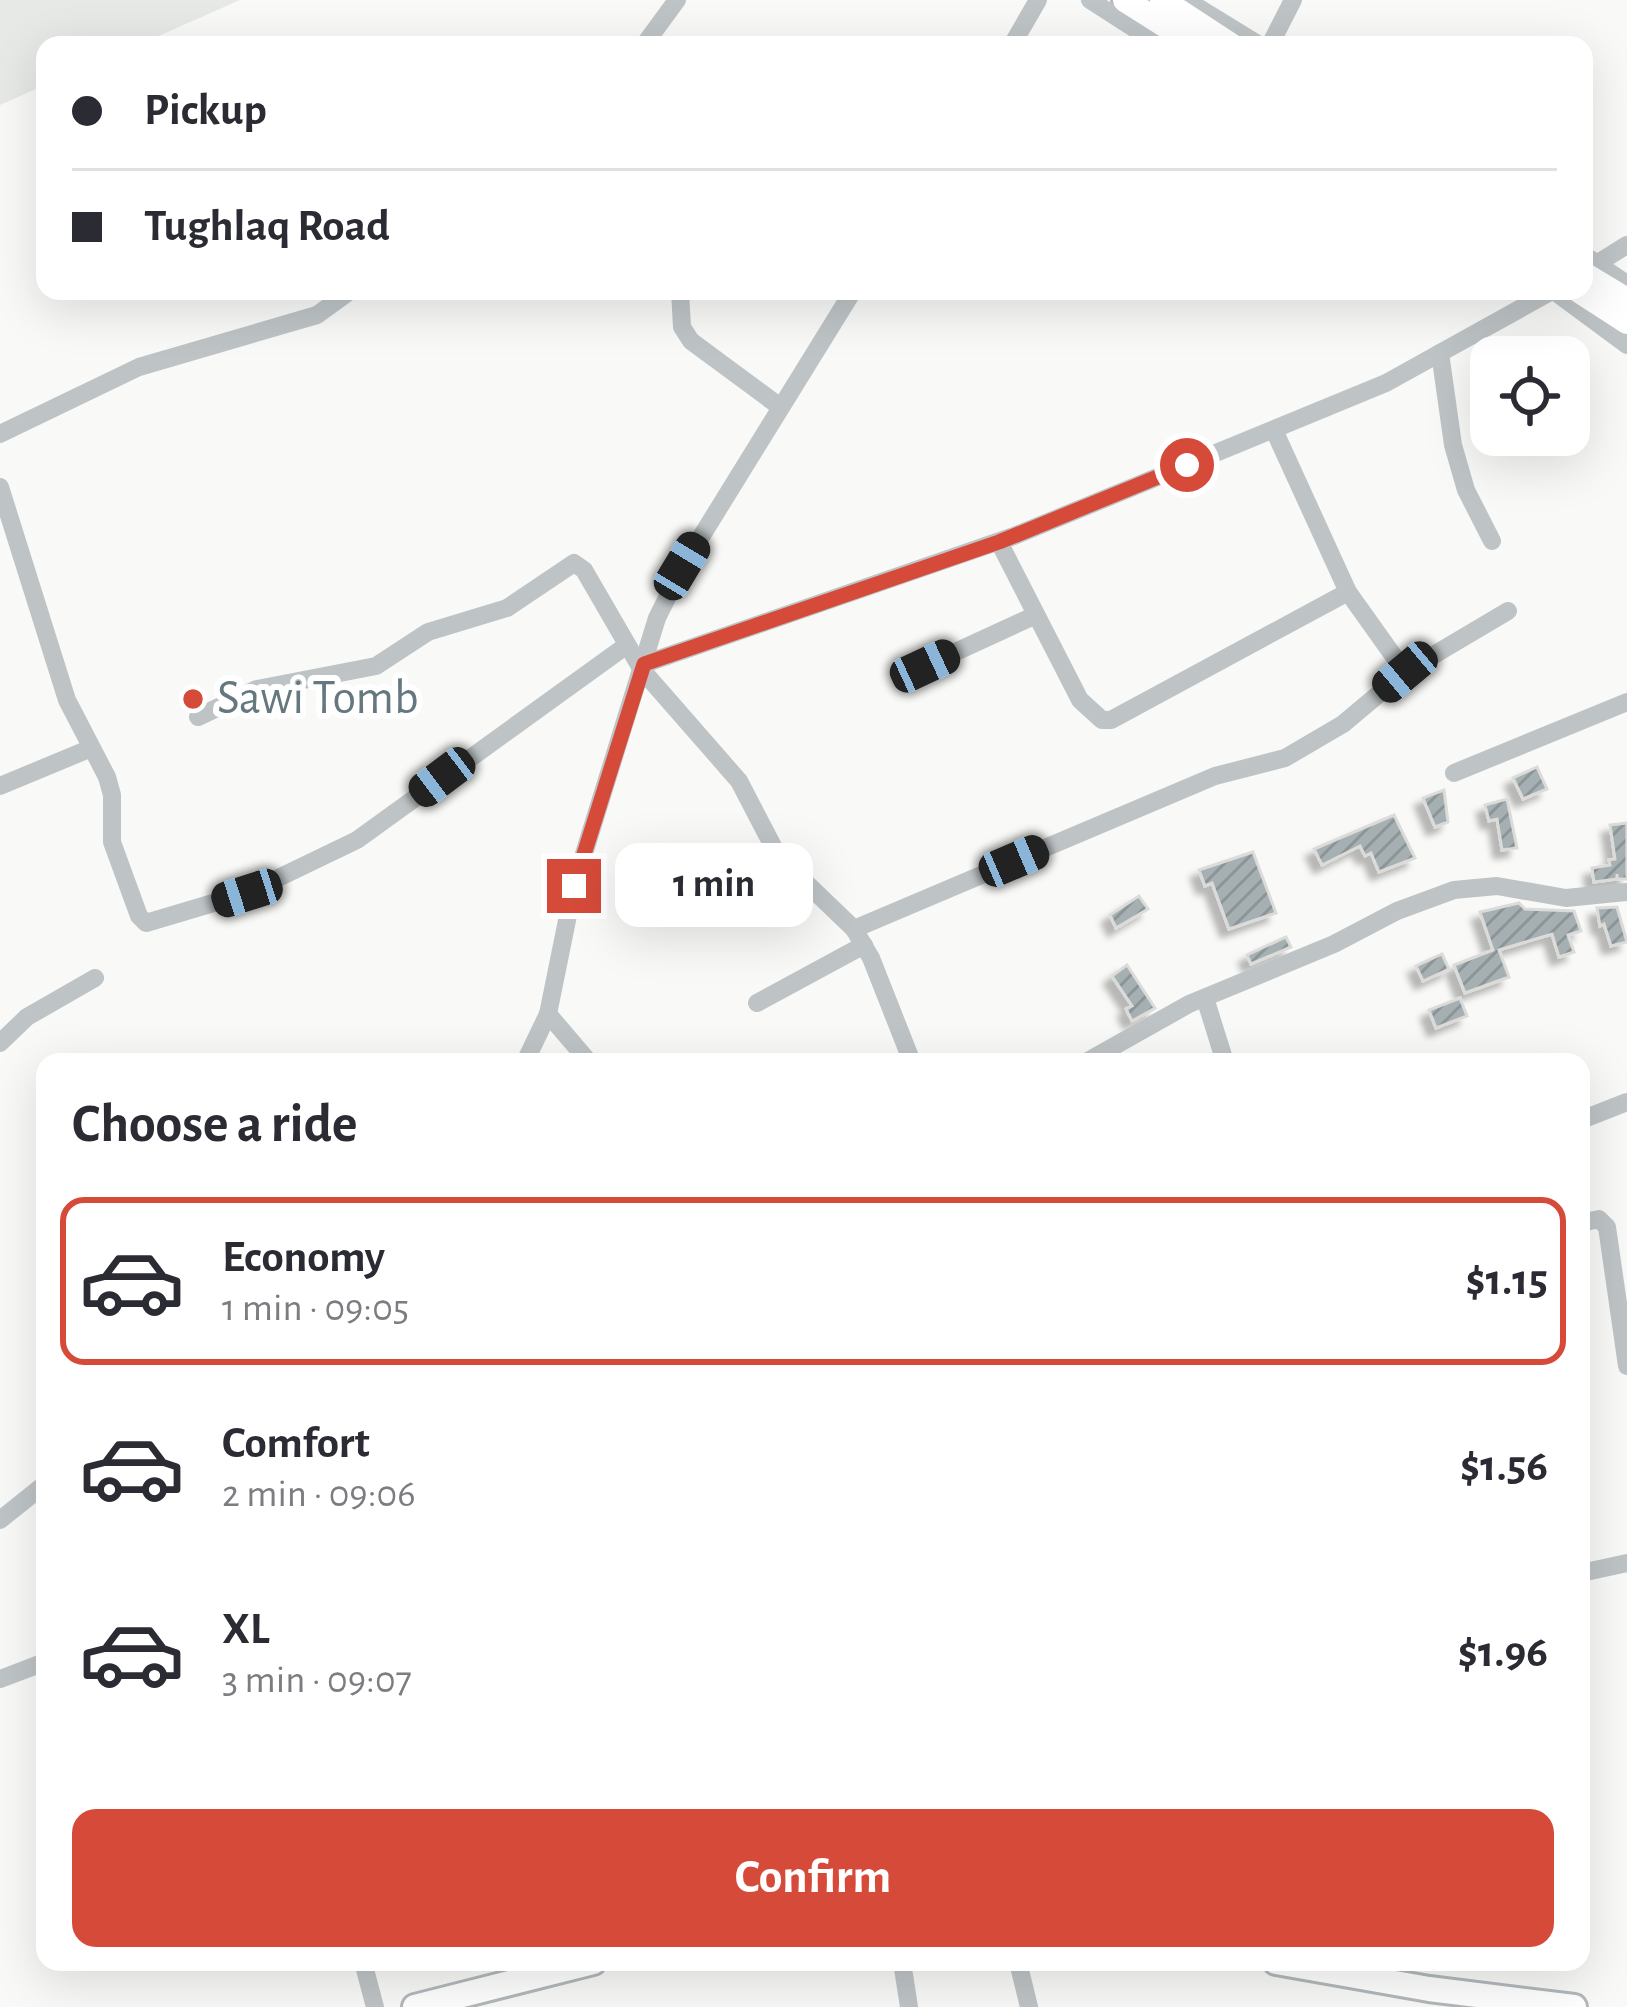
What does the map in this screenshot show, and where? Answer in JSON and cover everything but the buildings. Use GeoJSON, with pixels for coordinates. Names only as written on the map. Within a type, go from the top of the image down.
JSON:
{"type":"FeatureCollection","features":[{"type":"Feature","properties":{"kind":"main road"},"geometry":{"type":"LineString","coordinates":[[1125,0],[1182,36]]}},
{"type":"Feature","properties":{"kind":"main road"},"geometry":{"type":"LineString","coordinates":[[1162,0],[1218,36]]}},
{"type":"Feature","properties":{"kind":"main road"},"geometry":{"type":"LineString","coordinates":[[1593,271],[1627,300]]}},
{"type":"Feature","properties":{"kind":"main road"},"geometry":{"type":"LineString","coordinates":[[1593,300],[1627,322]]}},
{"type":"Feature","properties":{"kind":"main road"},"geometry":{"type":"LineString","coordinates":[[415,2007],[479,1998],[564,1971]]}},
{"type":"Feature","properties":{"kind":"main road"},"geometry":{"type":"LineString","coordinates":[[1341,1971],[1496,2001],[1574,2007]]}},
{"type":"Feature","properties":{"kind":"street"},"geometry":{"type":"LineString","coordinates":[[651,36],[677,0]]}},
{"type":"Feature","properties":{"kind":"street"},"geometry":{"type":"LineString","coordinates":[[1017,36],[1038,0]]}},
{"type":"Feature","properties":{"kind":"street"},"geometry":{"type":"LineString","coordinates":[[1090,0],[1146,36]]}},
{"type":"Feature","properties":{"kind":"street"},"geometry":{"type":"LineString","coordinates":[[1186,0],[1244,36]]}},
{"type":"Feature","properties":{"kind":"street"},"geometry":{"type":"LineString","coordinates":[[1275,36],[1293,0]]}},
{"type":"Feature","properties":{"kind":"street"},"geometry":{"type":"LineString","coordinates":[[1593,263],[1627,245]]}},
{"type":"Feature","properties":{"kind":"street"},"geometry":{"type":"LineString","coordinates":[[1593,269],[1627,284]]}},
{"type":"Feature","properties":{"kind":"street"},"geometry":{"type":"LineString","coordinates":[[0,434],[139,367],[304,320],[336,300]]}},
{"type":"Feature","properties":{"kind":"street"},"geometry":{"type":"LineString","coordinates":[[680,300],[682,327],[692,340],[779,406]]}},
{"type":"Feature","properties":{"kind":"street"},"geometry":{"type":"LineString","coordinates":[[529,1053],[548,1014],[574,886],[657,618],[682,566],[847,300]]}},
{"type":"Feature","properties":{"kind":"street"},"geometry":{"type":"LineString","coordinates":[[643,667],[999,542],[1274,430],[1386,383],[1537,300]]}},
{"type":"Feature","properties":{"kind":"street"},"geometry":{"type":"LineString","coordinates":[[1566,300],[1627,344]]}},
{"type":"Feature","properties":{"kind":"street"},"geometry":{"type":"LineString","coordinates":[[1440,353],[1453,445],[1466,490],[1492,542]]}},
{"type":"Feature","properties":{"kind":"street"},"geometry":{"type":"LineString","coordinates":[[1274,430],[1348,592],[1405,672]]}},
{"type":"Feature","properties":{"kind":"street"},"geometry":{"type":"LineString","coordinates":[[0,487],[7,537],[89,749],[107,777],[115,853],[146,923],[247,893],[357,840],[627,645]]}},
{"type":"Feature","properties":{"kind":"street"},"geometry":{"type":"LineString","coordinates":[[999,542],[1080,700],[1102,720],[1348,592]]}},
{"type":"Feature","properties":{"kind":"street"},"geometry":{"type":"LineString","coordinates":[[198,717],[257,689],[376,666],[428,632],[507,608],[574,563],[584,570],[643,667],[739,781],[778,856],[859,937],[908,1053]]}},
{"type":"Feature","properties":{"kind":"street"},"geometry":{"type":"LineString","coordinates":[[757,1003],[859,937],[1214,776],[1285,758],[1343,724],[1405,672],[1508,611]]}},
{"type":"Feature","properties":{"kind":"street"},"geometry":{"type":"LineString","coordinates":[[925,666],[1036,615]]}},
{"type":"Feature","properties":{"kind":"street"},"geometry":{"type":"LineString","coordinates":[[1454,773],[1627,701]]}},
{"type":"Feature","properties":{"kind":"street"},"geometry":{"type":"LineString","coordinates":[[0,786],[89,749]]}},
{"type":"Feature","properties":{"kind":"street"},"geometry":{"type":"LineString","coordinates":[[1103,1053],[1205,998],[1454,890],[1497,886],[1566,898],[1627,892]]}},
{"type":"Feature","properties":{"kind":"street"},"geometry":{"type":"LineString","coordinates":[[0,1043],[27,1017],[95,978]]}},
{"type":"Feature","properties":{"kind":"street"},"geometry":{"type":"LineString","coordinates":[[1205,998],[1222,1053]]}},
{"type":"Feature","properties":{"kind":"street"},"geometry":{"type":"LineString","coordinates":[[548,1014],[581,1053]]}},
{"type":"Feature","properties":{"kind":"street"},"geometry":{"type":"LineString","coordinates":[[1590,1116],[1627,1102]]}},
{"type":"Feature","properties":{"kind":"street"},"geometry":{"type":"LineString","coordinates":[[1590,1221],[1599,1219],[1607,1227],[1622,1294],[1627,1366]]}},
{"type":"Feature","properties":{"kind":"street"},"geometry":{"type":"LineString","coordinates":[[0,1520],[36,1491]]}},
{"type":"Feature","properties":{"kind":"street"},"geometry":{"type":"LineString","coordinates":[[1590,1571],[1627,1564]]}},
{"type":"Feature","properties":{"kind":"street"},"geometry":{"type":"LineString","coordinates":[[0,1679],[36,1665]]}},
{"type":"Feature","properties":{"kind":"street"},"geometry":{"type":"LineString","coordinates":[[365,1971],[375,2007]]}},
{"type":"Feature","properties":{"kind":"street"},"geometry":{"type":"LineString","coordinates":[[904,1971],[910,2007]]}},
{"type":"Feature","properties":{"kind":"street"},"geometry":{"type":"LineString","coordinates":[[1020,1971],[1029,2007]]}},
{"type":"Feature","properties":{"kind":"shaded area"},"geometry":{"type":"Polygon","coordinates":[[[0,0],[240,0],[158,36],[36,36],[36,89],[0,105],[0,0]]]}},
{"type":"Feature","properties":{"kind":"place","name":"Sawi Tomb"},"geometry":{"type":"Point","coordinates":[193,699]}},
{"type":"Feature","properties":{"kind":"route"},"geometry":{"type":"LineString","coordinates":[[574,886],[644,664],[999,542],[1187,465]]}}]}
